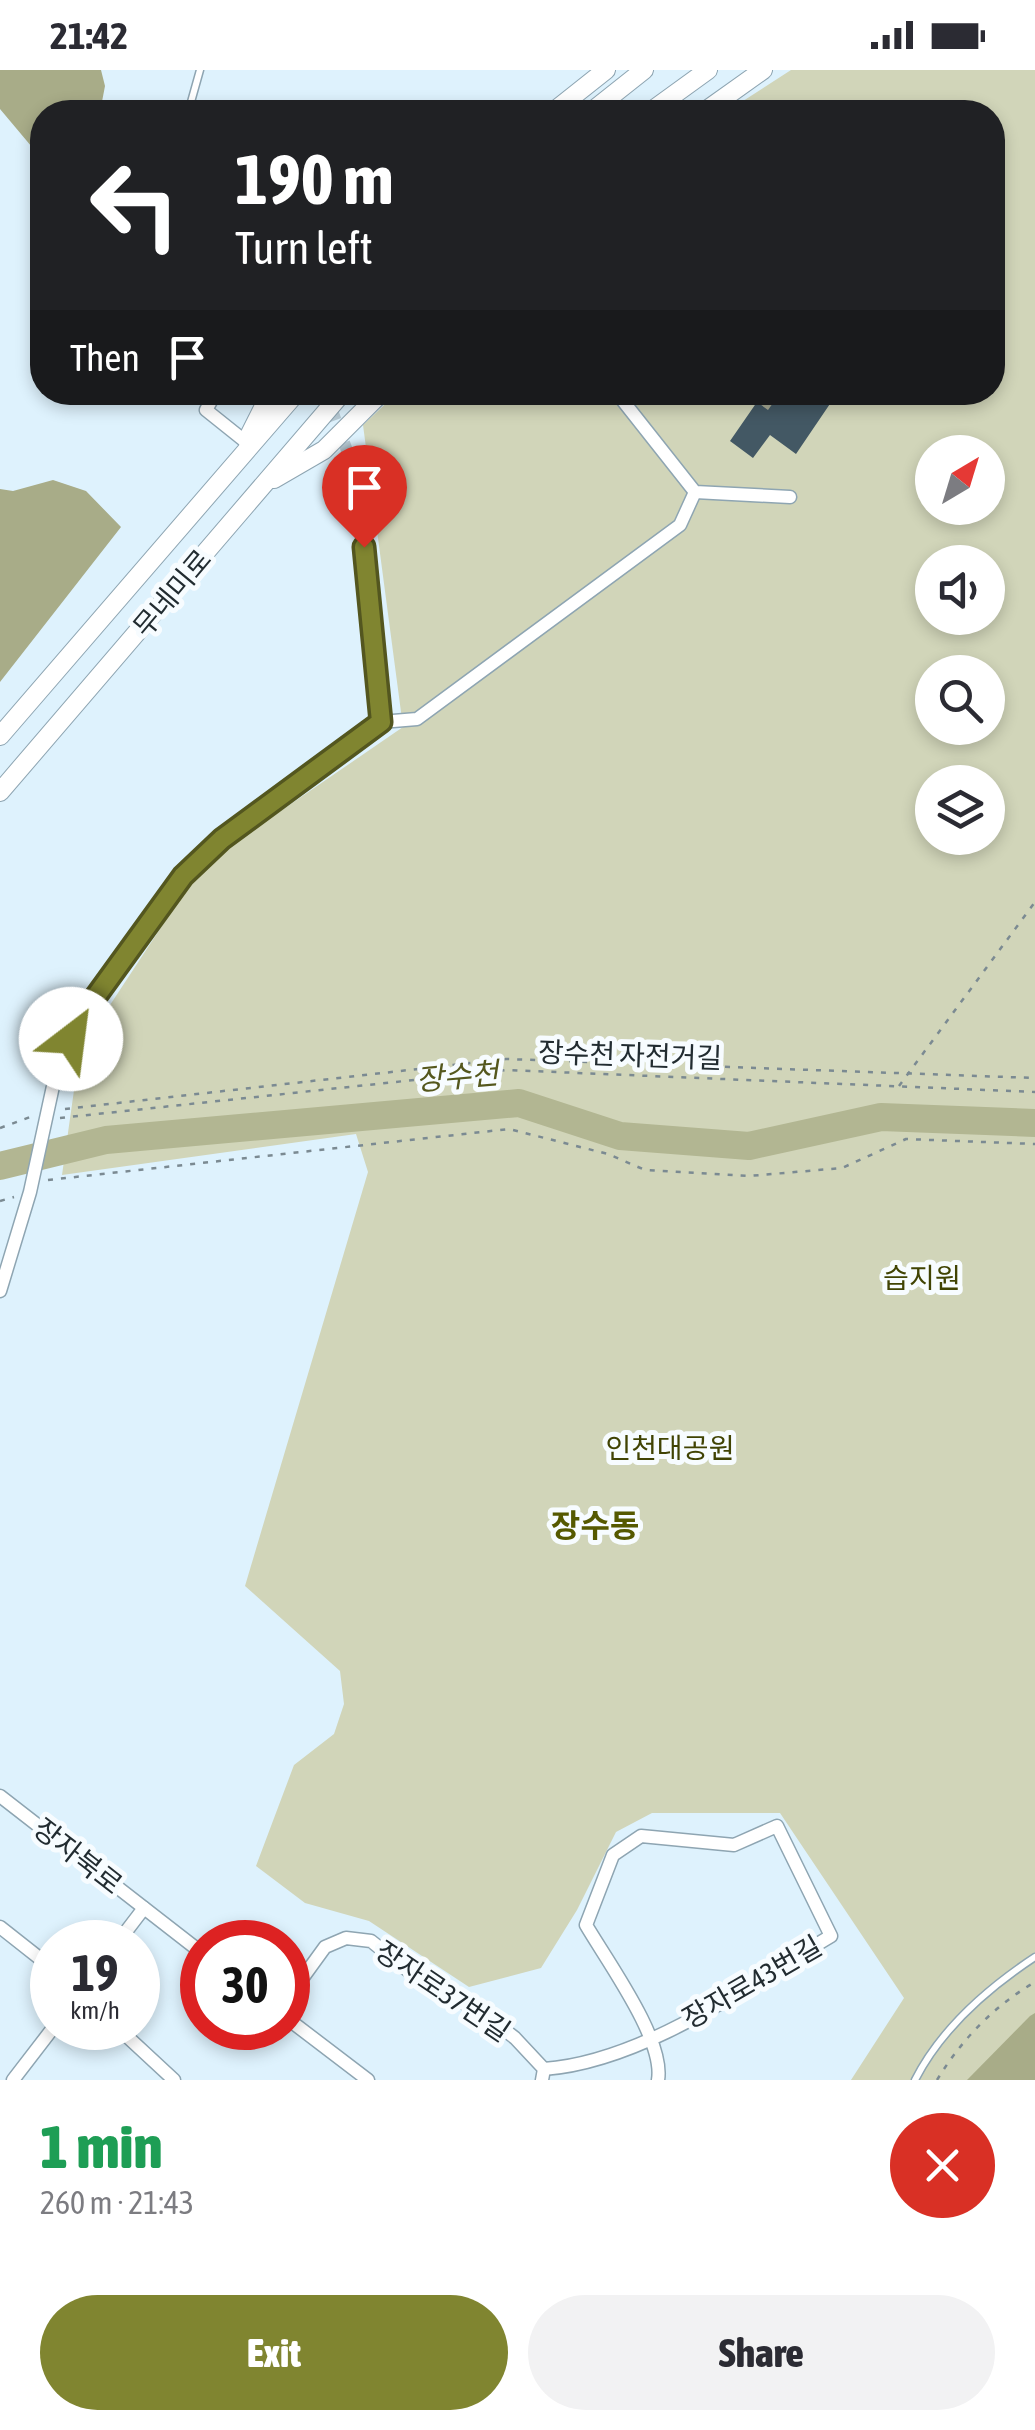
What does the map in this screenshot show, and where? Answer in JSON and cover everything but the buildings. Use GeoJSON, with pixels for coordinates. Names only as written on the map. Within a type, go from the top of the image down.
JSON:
{"type":"FeatureCollection","features":[{"type":"Feature","properties":{"kind":"main road"},"geometry":{"type":"LineString","coordinates":[[568,100],[606,70]]}},
{"type":"Feature","properties":{"kind":"main road"},"geometry":{"type":"LineString","coordinates":[[606,100],[644,70]]}},
{"type":"Feature","properties":{"kind":"main road"},"geometry":{"type":"LineString","coordinates":[[667,100],[708,70]]}},
{"type":"Feature","properties":{"kind":"main road"},"geometry":{"type":"LineString","coordinates":[[721,100],[763,70]]}},
{"type":"Feature","properties":{"kind":"main road"},"geometry":{"type":"LineString","coordinates":[[234,467],[264,405]]}},
{"type":"Feature","properties":{"kind":"main road","name":"무네미로"},"geometry":{"type":"LineString","coordinates":[[0,736],[286,405]]}},
{"type":"Feature","properties":{"kind":"main road","name":"무네미로"},"geometry":{"type":"LineString","coordinates":[[0,792],[332,405]]}},
{"type":"Feature","properties":{"kind":"main road"},"geometry":{"type":"LineString","coordinates":[[260,487],[324,450],[369,405]]}},
{"type":"Feature","properties":{"kind":"street"},"geometry":{"type":"LineString","coordinates":[[209,405],[206,410],[246,442]]}},
{"type":"Feature","properties":{"kind":"street"},"geometry":{"type":"LineString","coordinates":[[626,405],[695,492],[790,496]]}},
{"type":"Feature","properties":{"kind":"street"},"geometry":{"type":"LineString","coordinates":[[358,477],[381,722]]}},
{"type":"Feature","properties":{"kind":"street"},"geometry":{"type":"LineString","coordinates":[[0,1292],[33,1180],[56,1077],[86,1012],[183,876],[222,839],[381,722],[417,719],[680,524],[695,492]]}},
{"type":"Feature","properties":{"kind":"street","name":"장자북로"},"geometry":{"type":"LineString","coordinates":[[0,1796],[180,1936]]}},
{"type":"Feature","properties":{"kind":"street","name":"장자로43번길"},"geometry":{"type":"LineString","coordinates":[[653,2040],[832,1936],[777,1826],[734,1845],[640,1836],[612,1855],[586,1925],[653,2040],[660,2068],[658,2080]]}},
{"type":"Feature","properties":{"kind":"street"},"geometry":{"type":"LineString","coordinates":[[135,1920],[144,1908]]}},
{"type":"Feature","properties":{"kind":"street"},"geometry":{"type":"LineString","coordinates":[[0,1927],[30,1951]]}},
{"type":"Feature","properties":{"kind":"street","name":"장자로37번길"},"geometry":{"type":"LineString","coordinates":[[310,1968],[325,1947],[346,1938],[370,1941],[431,1989],[478,2009],[514,2038],[543,2074]]}},
{"type":"Feature","properties":{"kind":"street"},"geometry":{"type":"LineString","coordinates":[[310,2036],[368,2080]]}},
{"type":"Feature","properties":{"kind":"street"},"geometry":{"type":"LineString","coordinates":[[543,2074],[653,2040]]}},
{"type":"Feature","properties":{"kind":"street"},"geometry":{"type":"LineString","coordinates":[[13,2080],[37,2050]]}},
{"type":"Feature","properties":{"kind":"street"},"geometry":{"type":"LineString","coordinates":[[142,2050],[174,2080]]}},
{"type":"Feature","properties":{"kind":"lane"},"geometry":{"type":"LineString","coordinates":[[192,100],[200,70]]}},
{"type":"Feature","properties":{"kind":"lane"},"geometry":{"type":"LineString","coordinates":[[914,2080],[946,2035],[978,2000],[1035,1956]]}},
{"type":"Feature","properties":{"kind":"path"},"geometry":{"type":"LineString","coordinates":[[898,1087],[1035,902]]}},
{"type":"Feature","properties":{"kind":"path"},"geometry":{"type":"LineString","coordinates":[[0,1128],[506,1059],[1035,1078]]}},
{"type":"Feature","properties":{"kind":"path","name":"장수천 자전거길"},"geometry":{"type":"LineString","coordinates":[[46,1121],[507,1070],[1035,1092]]}},
{"type":"Feature","properties":{"kind":"path"},"geometry":{"type":"LineString","coordinates":[[33,1180],[509,1129],[608,1154],[644,1170],[749,1176],[842,1168],[906,1139],[1035,1144]]}},
{"type":"Feature","properties":{"kind":"path"},"geometry":{"type":"LineString","coordinates":[[937,2080],[955,2051],[1006,1999],[1035,1982]]}},
{"type":"Feature","properties":{"kind":"green space"},"geometry":{"type":"Polygon","coordinates":[[[0,70],[101,70],[105,86],[102,100],[30,100],[30,145],[0,109],[0,70]]]}},
{"type":"Feature","properties":{"kind":"green space","name":"인천대공원"},"geometry":{"type":"Polygon","coordinates":[[[791,70],[1035,70],[1035,2080],[851,2080],[904,1998],[780,1813],[652,1813],[616,1832],[577,1910],[541,1968],[469,1987],[369,1921],[305,1903],[256,1866],[294,1765],[334,1734],[344,1704],[340,1671],[245,1586],[368,1172],[356,1134],[62,1175],[78,1062],[89,1037],[202,865],[403,727],[363,425],[384,405],[1005,405],[1005,100],[745,100],[791,70]]]}},
{"type":"Feature","properties":{"kind":"green space"},"geometry":{"type":"Polygon","coordinates":[[[53,480],[86,491],[121,527],[0,682],[0,489],[13,491],[53,480]]]}},
{"type":"Feature","properties":{"kind":"green space"},"geometry":{"type":"Polygon","coordinates":[[[1035,2013],[1035,2080],[967,2080],[1030,2016],[1035,2013]]]}},
{"type":"Feature","properties":{"kind":"waterway","name":"장수천"},"geometry":{"type":"LineString","coordinates":[[0,1166],[106,1140],[519,1103],[620,1136],[749,1146],[881,1117],[1035,1123]]}},
{"type":"Feature","properties":{"kind":"tunnel"},"geometry":{"type":"LineString","coordinates":[[330,405],[357,477]]}},
{"type":"Feature","properties":{"kind":"district","name":"장수동"},"geometry":{"type":"Point","coordinates":[595,1525]}},
{"type":"Feature","properties":{"kind":"route"},"geometry":{"type":"LineString","coordinates":[[71,1039],[94,999],[183,876],[222,839],[381,722],[364,547]]}},
{"type":"Feature","properties":{"kind":"park label","name":"습지원"},"geometry":{"type":"Point","coordinates":[922,1278]}}]}
